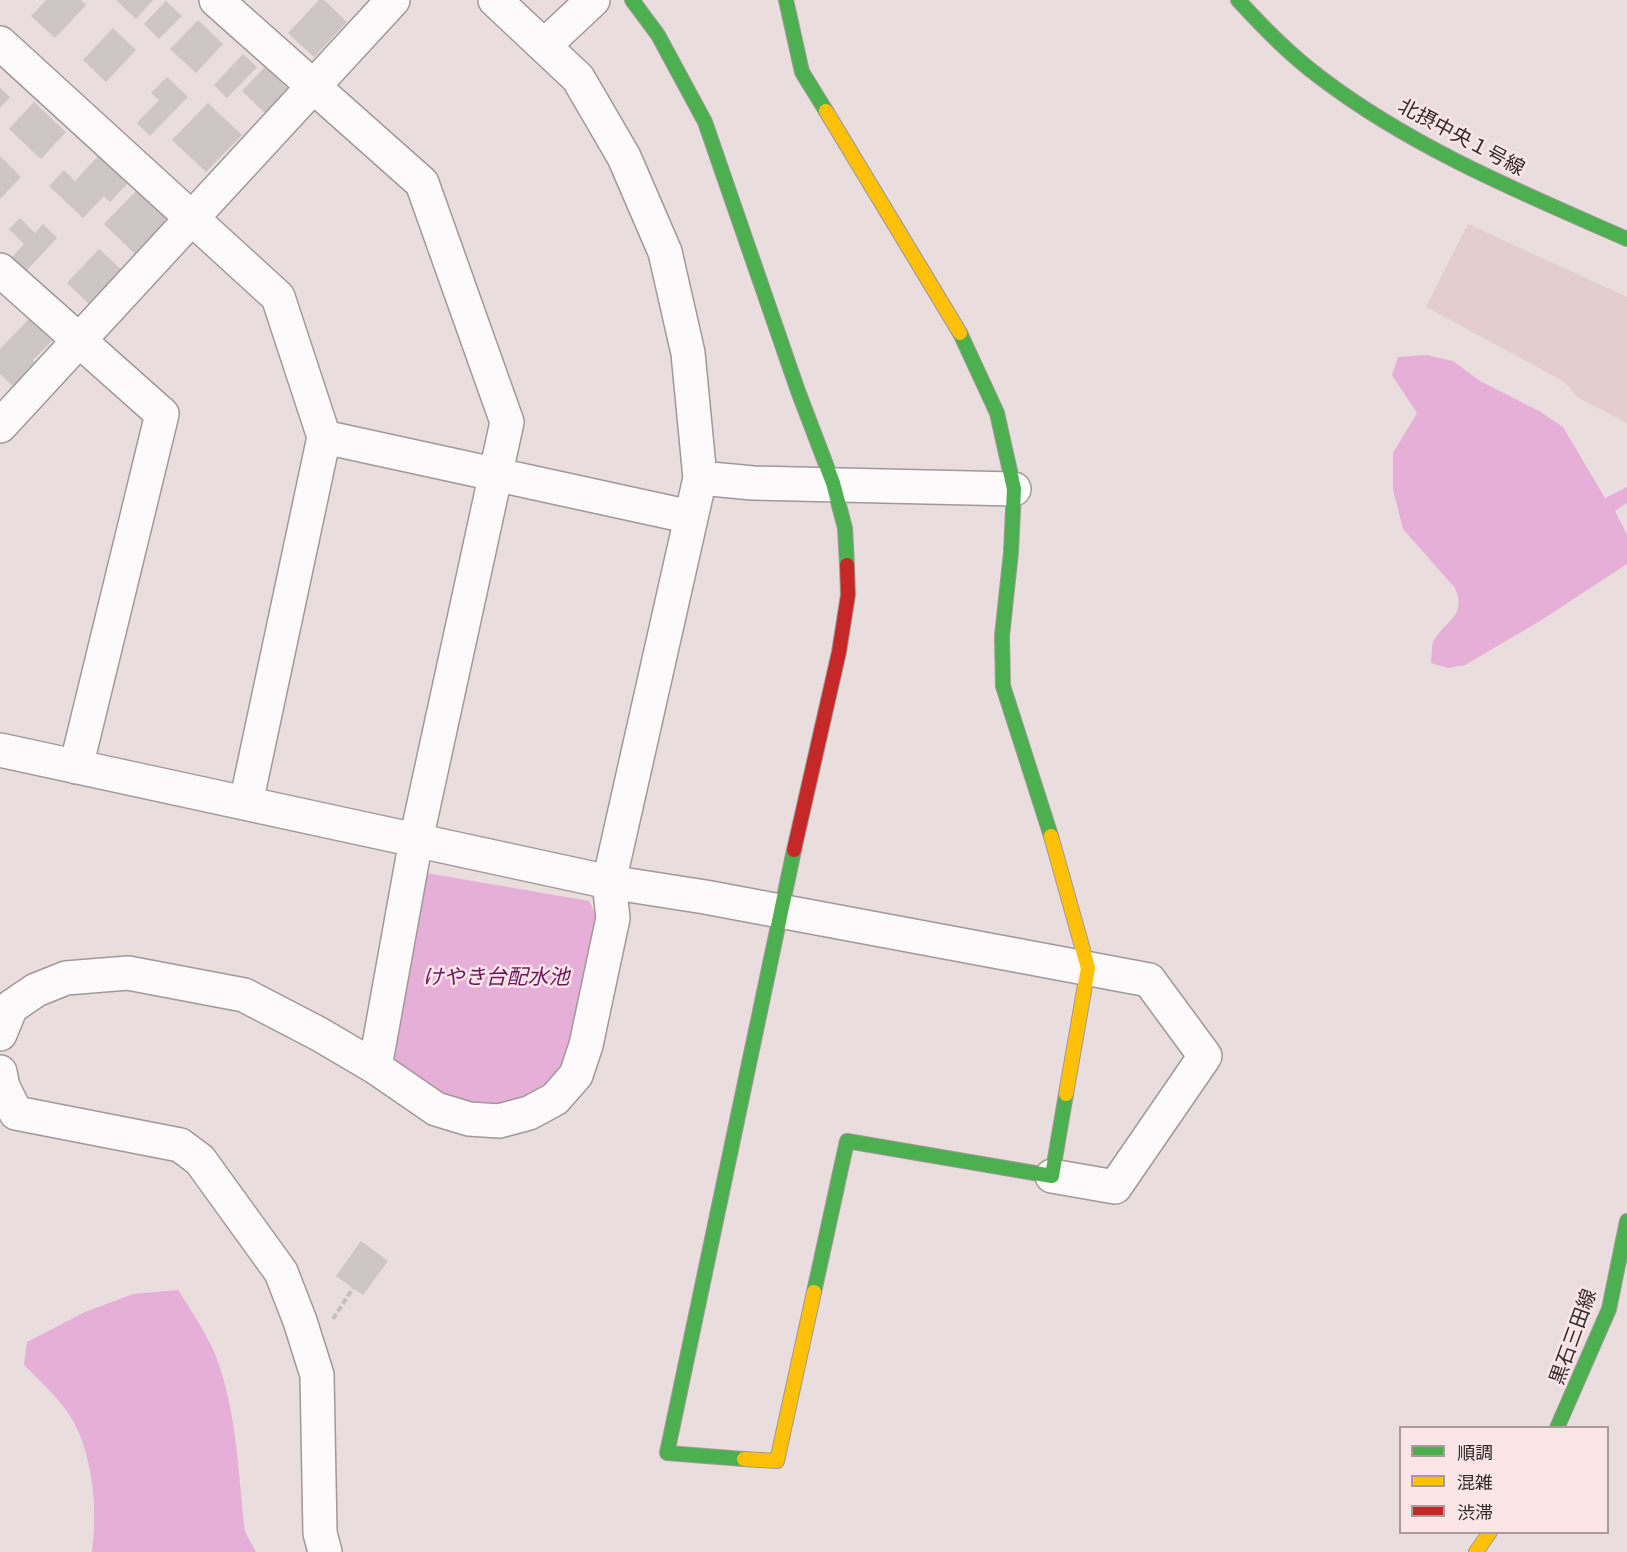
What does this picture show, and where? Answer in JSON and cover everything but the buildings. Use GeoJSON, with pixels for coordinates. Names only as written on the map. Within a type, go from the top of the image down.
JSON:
{"type":"FeatureCollection","features":[{"type":"Feature","properties":{"kind":"street"},"geometry":{"type":"LineString","coordinates":[[216,0],[422,183],[507,422],[416,840],[375,1067]]}},
{"type":"Feature","properties":{"kind":"street"},"geometry":{"type":"LineString","coordinates":[[0,426],[393,0]]}},
{"type":"Feature","properties":{"kind":"street"},"geometry":{"type":"LineString","coordinates":[[0,1034],[11,1007],[36,990],[66,978],[128,973],[244,995],[319,1034],[375,1067],[406,1092],[435,1109],[469,1119],[499,1121],[529,1113],[555,1099],[576,1076],[586,1045],[613,918],[609,882],[700,478],[688,353],[665,252],[619,147],[578,78],[495,0]]}},
{"type":"Feature","properties":{"kind":"street"},"geometry":{"type":"LineString","coordinates":[[544,46],[593,0]]}},
{"type":"Feature","properties":{"kind":"street"},"geometry":{"type":"LineString","coordinates":[[0,750],[609,882],[780,911],[1149,980],[1204,1056],[1115,1187],[847,1141],[777,1461],[667,1453],[780,911],[839,652],[848,594],[845,528],[833,483],[798,391],[705,122],[658,34],[632,0]]}},
{"type":"Feature","properties":{"kind":"street"},"geometry":{"type":"LineString","coordinates":[[786,0],[802,72],[959,332],[997,413],[1014,489],[1011,552],[1002,636],[1003,686],[1048,826],[1088,968],[1052,1176]]}},
{"type":"Feature","properties":{"kind":"street","name":"北摂中央１号線"},"geometry":{"type":"LineString","coordinates":[[1238,0],[1252,16],[1317,74],[1411,138],[1516,190],[1627,239]]}},
{"type":"Feature","properties":{"kind":"street"},"geometry":{"type":"LineString","coordinates":[[0,43],[278,297],[324,437],[246,803]]}},
{"type":"Feature","properties":{"kind":"street"},"geometry":{"type":"LineString","coordinates":[[0,270],[162,414],[76,767]]}},
{"type":"Feature","properties":{"kind":"street"},"geometry":{"type":"LineString","coordinates":[[324,437],[496,472],[691,517]]}},
{"type":"Feature","properties":{"kind":"street"},"geometry":{"type":"LineString","coordinates":[[700,478],[753,483],[833,483],[1014,489]]}},
{"type":"Feature","properties":{"kind":"street"},"geometry":{"type":"LineString","coordinates":[[0,1072],[3,1087],[16,1113],[180,1145],[201,1160],[281,1272],[317,1375],[320,1533],[325,1552]]}},
{"type":"Feature","properties":{"kind":"street","name":"黒石三田線"},"geometry":{"type":"LineString","coordinates":[[1558,1426],[1609,1309],[1627,1221]]}},
{"type":"Feature","properties":{"kind":"street"},"geometry":{"type":"LineString","coordinates":[[1476,1552],[1489,1534]]}},
{"type":"Feature","properties":{"kind":"shaded area"},"geometry":{"type":"Polygon","coordinates":[[[1468,224],[1627,297],[1627,423],[1577,397],[1565,382],[1426,307],[1468,224]]]}},
{"type":"Feature","properties":{"kind":"water"},"geometry":{"type":"Polygon","coordinates":[[[1426,355],[1453,361],[1480,381],[1539,411],[1563,427],[1605,498],[1627,487],[1627,503],[1615,511],[1627,535],[1627,564],[1540,621],[1465,665],[1448,668],[1431,663],[1432,645],[1439,633],[1454,617],[1459,605],[1458,597],[1455,588],[1403,529],[1393,490],[1393,453],[1417,413],[1392,375],[1398,357],[1426,355]]]}},
{"type":"Feature","properties":{"kind":"water","name":"けやき台配水池"},"geometry":{"type":"Polygon","coordinates":[[[426,873],[589,901],[600,922],[570,1060],[543,1093],[507,1107],[448,1101],[391,1063],[426,873]]]}},
{"type":"Feature","properties":{"kind":"water"},"geometry":{"type":"Polygon","coordinates":[[[178,1290],[207,1337],[222,1375],[236,1442],[245,1532],[256,1552],[92,1552],[93,1492],[84,1447],[69,1414],[24,1365],[27,1342],[85,1312],[133,1294],[178,1290]]]}},
{"type":"Feature","properties":{"kind":"traffic: fast"},"geometry":{"type":"LineString","coordinates":[[632,0],[658,35],[705,122],[798,391],[833,483],[845,528],[847,565]]}},
{"type":"Feature","properties":{"kind":"traffic: fast"},"geometry":{"type":"LineString","coordinates":[[786,0],[802,72],[826,111]]}},
{"type":"Feature","properties":{"kind":"traffic: fast"},"geometry":{"type":"LineString","coordinates":[[1238,0],[1278,41],[1310,69],[1356,103],[1393,126],[1469,168],[1627,239]]}},
{"type":"Feature","properties":{"kind":"traffic: fast"},"geometry":{"type":"LineString","coordinates":[[960,333],[997,413],[1014,489],[1011,552],[1002,636],[1003,686],[1051,836]]}},
{"type":"Feature","properties":{"kind":"traffic: fast"},"geometry":{"type":"LineString","coordinates":[[744,1459],[667,1453],[794,850]]}},
{"type":"Feature","properties":{"kind":"traffic: fast"},"geometry":{"type":"LineString","coordinates":[[814,1292],[847,1141],[1052,1176],[1066,1094]]}},
{"type":"Feature","properties":{"kind":"traffic: fast"},"geometry":{"type":"LineString","coordinates":[[1558,1426],[1609,1309],[1627,1221]]}},
{"type":"Feature","properties":{"kind":"traffic: slow"},"geometry":{"type":"LineString","coordinates":[[826,111],[960,333]]}},
{"type":"Feature","properties":{"kind":"traffic: slow"},"geometry":{"type":"LineString","coordinates":[[1051,836],[1088,968],[1066,1094]]}},
{"type":"Feature","properties":{"kind":"traffic: slow"},"geometry":{"type":"LineString","coordinates":[[744,1459],[777,1461],[814,1292]]}},
{"type":"Feature","properties":{"kind":"traffic: slow"},"geometry":{"type":"LineString","coordinates":[[1476,1552],[1489,1534]]}},
{"type":"Feature","properties":{"kind":"traffic: jam"},"geometry":{"type":"LineString","coordinates":[[794,850],[839,652],[848,595],[847,565]]}}]}
